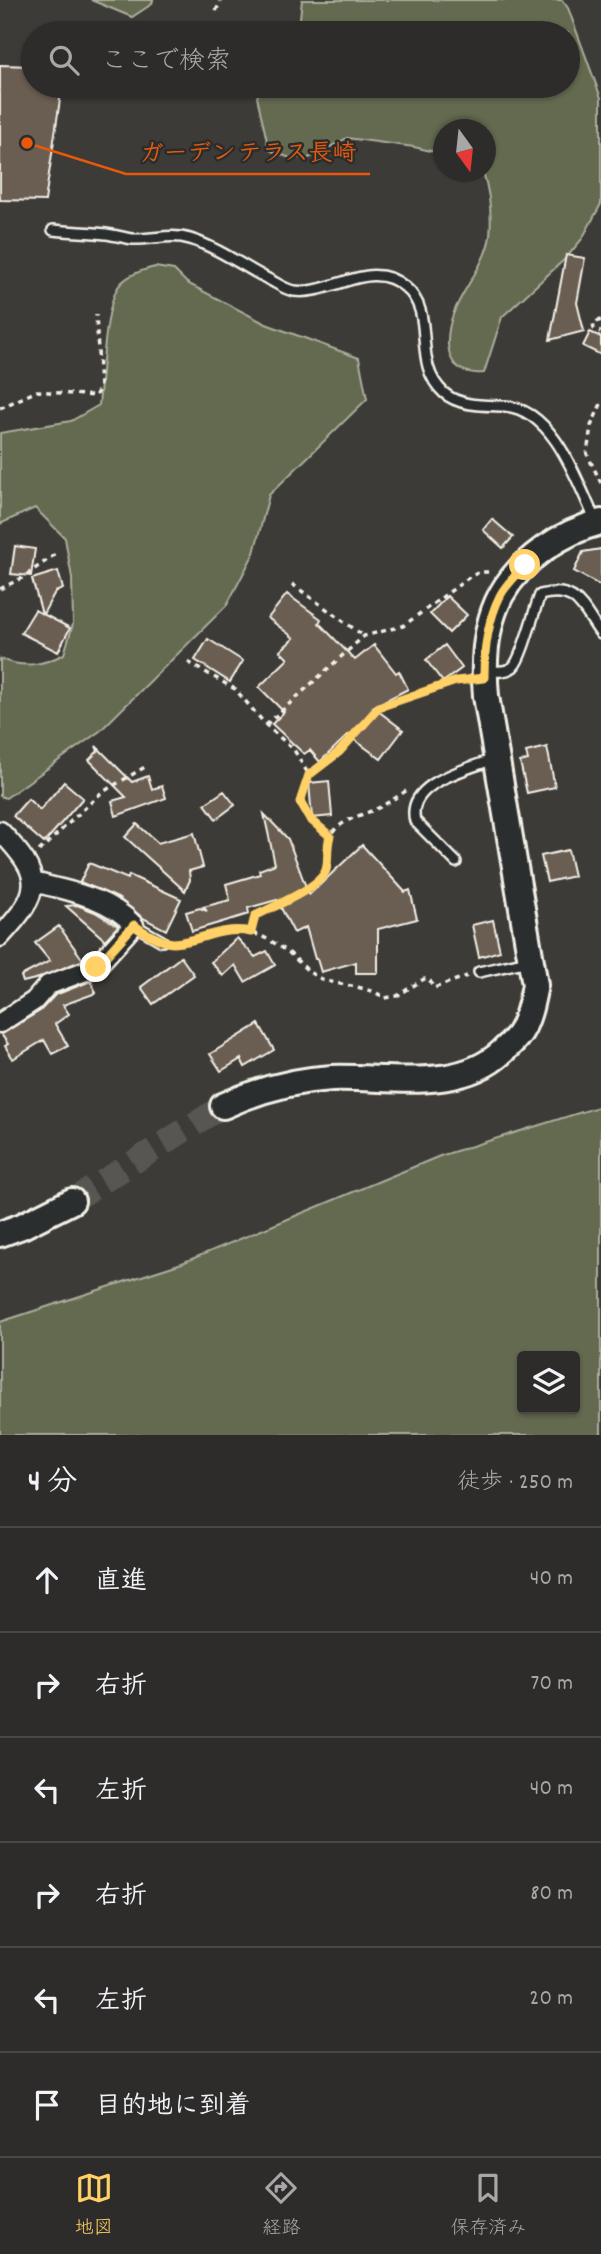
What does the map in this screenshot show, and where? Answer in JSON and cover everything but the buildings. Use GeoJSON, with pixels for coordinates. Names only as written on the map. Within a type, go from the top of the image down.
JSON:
{"type":"FeatureCollection","features":[{"type":"Feature","properties":{"kind":"street"},"geometry":{"type":"LineString","coordinates":[[223,1106],[261,1090],[288,1083],[332,1078],[447,1077],[492,1062],[521,1032],[531,1007],[535,985],[496,758],[484,674],[486,649],[492,618],[501,595],[525,565],[551,543],[599,523]]}},
{"type":"Feature","properties":{"kind":"street"},"geometry":{"type":"LineString","coordinates":[[0,937],[25,909],[30,900],[33,883],[26,860],[2,837]]}},
{"type":"Feature","properties":{"kind":"street"},"geometry":{"type":"LineString","coordinates":[[0,1023],[34,1002],[48,985],[96,967],[134,925],[110,906],[74,891],[33,883]]}},
{"type":"Feature","properties":{"kind":"street"},"geometry":{"type":"LineString","coordinates":[[0,1234],[72,1201]]}},
{"type":"Feature","properties":{"kind":"lane"},"geometry":{"type":"LineString","coordinates":[[54,230],[109,234],[131,239],[178,236],[205,244],[291,291],[313,292],[356,277],[372,275],[395,280],[413,295],[419,308],[430,376],[453,398],[476,405],[510,406],[545,425],[559,446],[599,523]]}},
{"type":"Feature","properties":{"kind":"lane"},"geometry":{"type":"LineString","coordinates":[[484,674],[514,666],[521,653],[540,595],[559,592],[575,597],[601,634]]}},
{"type":"Feature","properties":{"kind":"lane"},"geometry":{"type":"LineString","coordinates":[[456,862],[415,821],[414,804],[422,792],[435,783],[496,758]]}},
{"type":"Feature","properties":{"kind":"lane"},"geometry":{"type":"LineString","coordinates":[[134,925],[162,941]]}},
{"type":"Feature","properties":{"kind":"lane"},"geometry":{"type":"LineString","coordinates":[[479,972],[532,960]]}},
{"type":"Feature","properties":{"kind":"path"},"geometry":{"type":"LineString","coordinates":[[216,11],[221,0]]}},
{"type":"Feature","properties":{"kind":"path"},"geometry":{"type":"LineString","coordinates":[[0,408],[37,391],[94,396],[100,388],[96,314]]}},
{"type":"Feature","properties":{"kind":"path"},"geometry":{"type":"LineString","coordinates":[[601,320],[593,323],[593,329],[601,332]]}},
{"type":"Feature","properties":{"kind":"path"},"geometry":{"type":"LineString","coordinates":[[601,404],[591,426],[587,454],[601,483]]}},
{"type":"Feature","properties":{"kind":"path"},"geometry":{"type":"LineString","coordinates":[[0,589],[22,578],[57,553]]}},
{"type":"Feature","properties":{"kind":"path"},"geometry":{"type":"LineString","coordinates":[[266,724],[364,636],[403,626],[480,572],[506,572],[516,576]]}},
{"type":"Feature","properties":{"kind":"path"},"geometry":{"type":"LineString","coordinates":[[292,584],[364,636]]}},
{"type":"Feature","properties":{"kind":"path"},"geometry":{"type":"LineString","coordinates":[[188,662],[235,689],[294,750],[309,775]]}},
{"type":"Feature","properties":{"kind":"path"},"geometry":{"type":"LineString","coordinates":[[251,932],[255,916],[306,889],[325,873],[326,849],[330,836],[310,819],[300,802],[309,775],[339,752],[379,707],[484,674]]}},
{"type":"Feature","properties":{"kind":"path"},"geometry":{"type":"LineString","coordinates":[[26,860],[101,793],[145,767]]}},
{"type":"Feature","properties":{"kind":"path"},"geometry":{"type":"LineString","coordinates":[[162,941],[173,943],[236,929],[251,932],[286,951],[317,977],[375,991],[384,998],[397,996],[424,979],[429,979],[434,988],[479,972]]}},
{"type":"Feature","properties":{"kind":"green space"},"geometry":{"type":"Polygon","coordinates":[[[91,0],[153,0],[152,4],[132,17],[91,0]]]}},
{"type":"Feature","properties":{"kind":"green space"},"geometry":{"type":"Polygon","coordinates":[[[302,0],[562,0],[573,21],[298,21],[302,0]]]}},
{"type":"Feature","properties":{"kind":"green space"},"geometry":{"type":"Polygon","coordinates":[[[580,41],[601,98],[601,204],[582,239],[567,257],[502,317],[484,373],[468,372],[456,366],[448,345],[453,315],[481,263],[490,236],[490,203],[486,182],[496,182],[496,119],[433,119],[433,152],[347,138],[309,158],[290,158],[269,150],[257,98],[580,98],[580,41]]]}},
{"type":"Feature","properties":{"kind":"green space"},"geometry":{"type":"Polygon","coordinates":[[[155,267],[174,270],[187,283],[266,324],[359,358],[367,399],[269,495],[254,553],[227,605],[100,731],[6,798],[0,796],[0,659],[25,665],[56,658],[64,654],[73,624],[72,578],[65,538],[35,508],[0,524],[0,433],[71,421],[99,405],[107,326],[118,287],[130,276],[155,267]]]}},
{"type":"Feature","properties":{"kind":"green space"},"geometry":{"type":"Polygon","coordinates":[[[601,1106],[601,1435],[0,1435],[0,1322],[182,1263],[440,1156],[601,1106]]]}},
{"type":"Feature","properties":{"kind":"tunnel"},"geometry":{"type":"LineString","coordinates":[[72,1201],[223,1106]]}},
{"type":"Feature","properties":{"kind":"place","name":"ガーデンテラス長崎"},"geometry":{"type":"Point","coordinates":[27,143]}},
{"type":"Feature","properties":{"kind":"route"},"geometry":{"type":"LineString","coordinates":[[96,967],[134,925],[162,941],[173,943],[218,931],[236,929],[251,932],[255,916],[306,889],[320,878],[327,866],[326,849],[330,836],[310,819],[300,802],[309,775],[339,752],[379,707],[456,681],[484,678],[492,618],[501,595],[525,565]]}}]}
